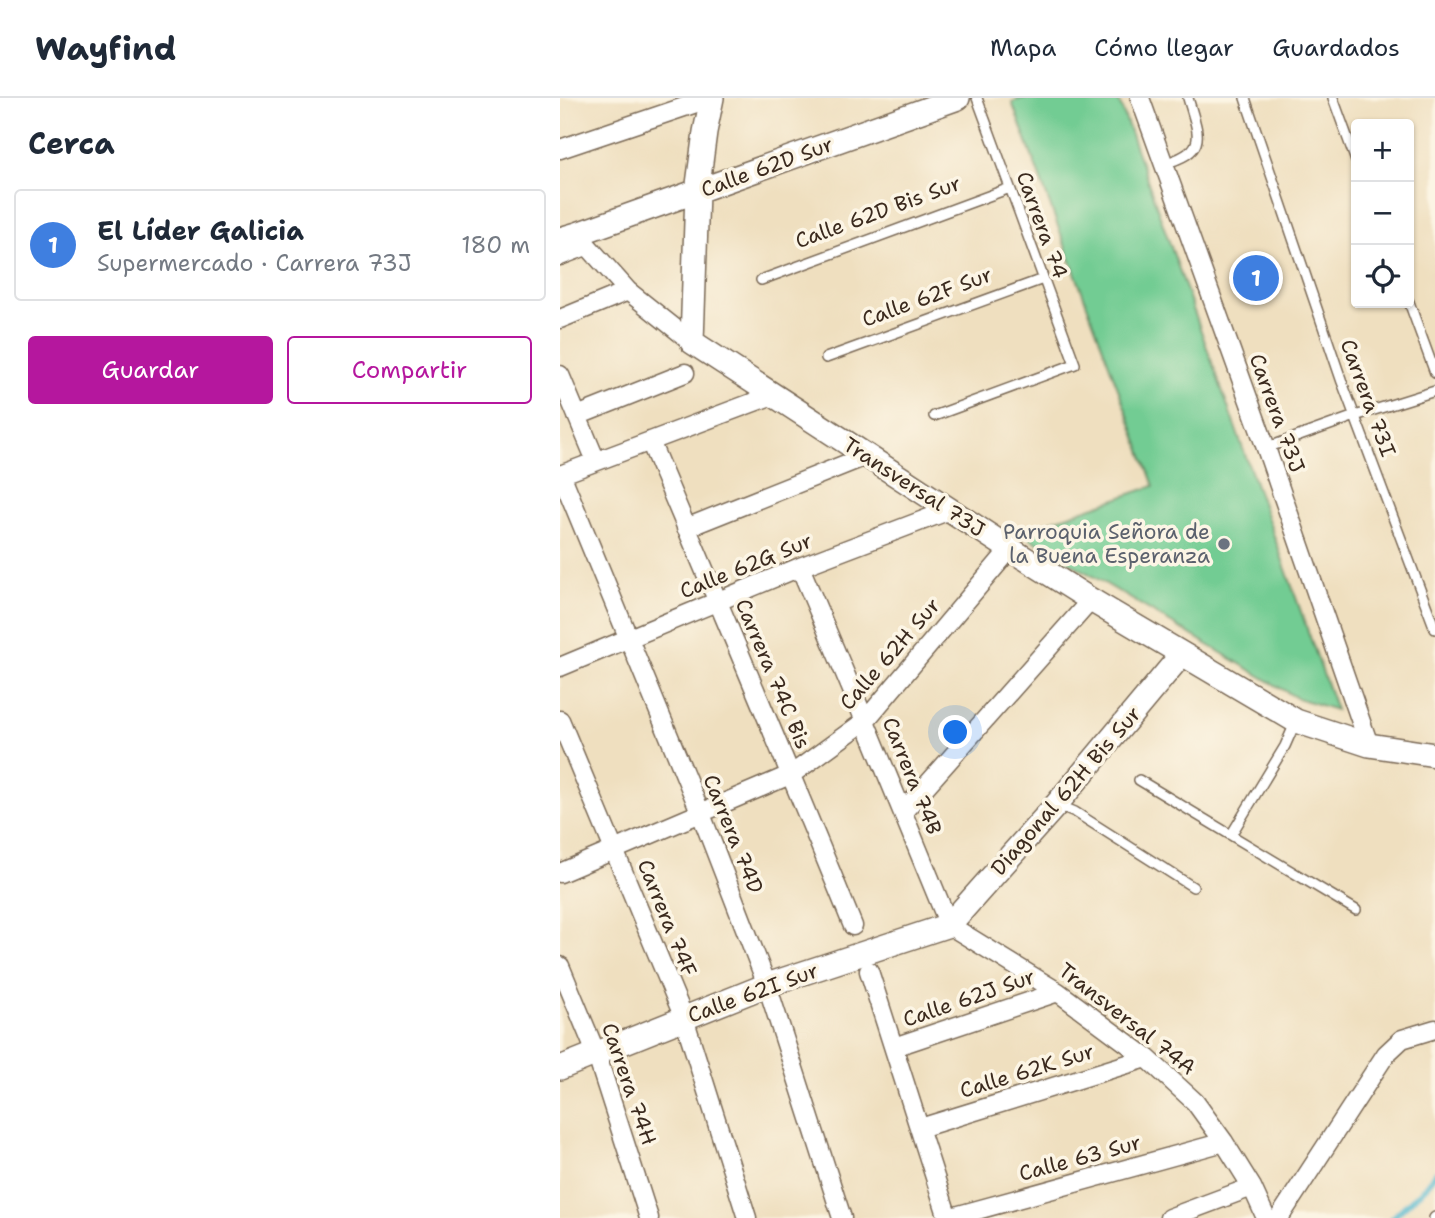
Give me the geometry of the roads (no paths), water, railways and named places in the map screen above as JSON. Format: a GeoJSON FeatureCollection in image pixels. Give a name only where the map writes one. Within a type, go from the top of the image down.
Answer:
{"type":"FeatureCollection","features":[{"type":"Feature","properties":{"kind":"street"},"geometry":{"type":"LineString","coordinates":[[560,149],[711,98],[697,192],[692,342]]}},
{"type":"Feature","properties":{"kind":"street","name":"Calle 62D Sur"},"geometry":{"type":"LineString","coordinates":[[560,256],[574,240],[697,192],[958,98]]}},
{"type":"Feature","properties":{"kind":"street","name":"Carrera 73J"},"geometry":{"type":"LineString","coordinates":[[1139,98],[1266,448],[1369,745]]}},
{"type":"Feature","properties":{"kind":"street","name":"Transversal 73J"},"geometry":{"type":"LineString","coordinates":[[574,240],[628,291],[692,342],[1091,600],[1296,720],[1369,745],[1435,755]]}},
{"type":"Feature","properties":{"kind":"street"},"geometry":{"type":"LineString","coordinates":[[560,319],[628,291]]}},
{"type":"Feature","properties":{"kind":"street"},"geometry":{"type":"LineString","coordinates":[[577,416],[685,373]]}},
{"type":"Feature","properties":{"kind":"street"},"geometry":{"type":"LineString","coordinates":[[560,375],[596,461]]}},
{"type":"Feature","properties":{"kind":"street"},"geometry":{"type":"LineString","coordinates":[[560,475],[773,394]]}},
{"type":"Feature","properties":{"kind":"street","name":"Carrera 74C Bis"},"geometry":{"type":"LineString","coordinates":[[650,441],[792,774],[853,926]]}},
{"type":"Feature","properties":{"kind":"street"},"geometry":{"type":"LineString","coordinates":[[686,528],[866,456]]}},
{"type":"Feature","properties":{"kind":"street","name":"Carrera 74D"},"geometry":{"type":"LineString","coordinates":[[560,475],[701,814],[767,985],[842,1218]]}},
{"type":"Feature","properties":{"kind":"street","name":"Calle 62G Sur"},"geometry":{"type":"LineString","coordinates":[[560,667],[800,567],[950,510]]}},
{"type":"Feature","properties":{"kind":"street","name":"Calle 62H Sur"},"geometry":{"type":"LineString","coordinates":[[560,873],[792,774],[865,721],[1010,549]]}},
{"type":"Feature","properties":{"kind":"street","name":"Carrera 74B"},"geometry":{"type":"LineString","coordinates":[[800,567],[948,925]]}},
{"type":"Feature","properties":{"kind":"street"},"geometry":{"type":"LineString","coordinates":[[903,812],[1091,600]]}},
{"type":"Feature","properties":{"kind":"street","name":"Diagonal 62H Bis Sur"},"geometry":{"type":"LineString","coordinates":[[948,925],[1056,805],[1182,654]]}},
{"type":"Feature","properties":{"kind":"street","name":"Carrera 74F"},"geometry":{"type":"LineString","coordinates":[[560,720],[684,1018],[747,1218]]}},
{"type":"Feature","properties":{"kind":"street","name":"Calle 62I Sur"},"geometry":{"type":"LineString","coordinates":[[560,1068],[767,985],[948,925]]}},
{"type":"Feature","properties":{"kind":"street","name":"Transversal 74A"},"geometry":{"type":"LineString","coordinates":[[948,925],[1058,992],[1147,1058],[1195,1102],[1252,1187],[1266,1218]]}},
{"type":"Feature","properties":{"kind":"street","name":"Carrera 74H"},"geometry":{"type":"LineString","coordinates":[[560,966],[596,1053],[649,1218]]}},
{"type":"Feature","properties":{"kind":"street"},"geometry":{"type":"LineString","coordinates":[[869,971],[948,1218]]}},
{"type":"Feature","properties":{"kind":"street","name":"Calle 62J Sur"},"geometry":{"type":"LineString","coordinates":[[894,1047],[1058,992]]}},
{"type":"Feature","properties":{"kind":"street"},"geometry":{"type":"LineString","coordinates":[[1279,1218],[1386,1054],[1402,1039],[1435,1029]]}},
{"type":"Feature","properties":{"kind":"street","name":"Calle 62K Sur"},"geometry":{"type":"LineString","coordinates":[[920,1128],[1147,1058]]}},
{"type":"Feature","properties":{"kind":"street","name":"Calle 63 Sur"},"geometry":{"type":"LineString","coordinates":[[948,1218],[1224,1142]]}},
{"type":"Feature","properties":{"kind":"street"},"geometry":{"type":"LineString","coordinates":[[1170,1218],[1252,1187]]}},
{"type":"Feature","properties":{"kind":"lane","name":"Carrera 74"},"geometry":{"type":"LineString","coordinates":[[934,416],[1075,363],[977,98]]}},
{"type":"Feature","properties":{"kind":"lane"},"geometry":{"type":"LineString","coordinates":[[1163,164],[1181,159],[1196,146],[1199,136],[1188,98]]}},
{"type":"Feature","properties":{"kind":"lane","name":"Carrera 73I"},"geometry":{"type":"LineString","coordinates":[[1245,98],[1342,382],[1435,629]]}},
{"type":"Feature","properties":{"kind":"lane"},"geometry":{"type":"LineString","coordinates":[[1333,98],[1351,147]]}},
{"type":"Feature","properties":{"kind":"lane","name":"Calle 62D Bis Sur"},"geometry":{"type":"LineString","coordinates":[[761,280],[1010,188]]}},
{"type":"Feature","properties":{"kind":"lane","name":"Calle 62F Sur"},"geometry":{"type":"LineString","coordinates":[[825,358],[1043,279]]}},
{"type":"Feature","properties":{"kind":"lane"},"geometry":{"type":"LineString","coordinates":[[1411,308],[1435,373]]}},
{"type":"Feature","properties":{"kind":"lane"},"geometry":{"type":"LineString","coordinates":[[1266,448],[1435,391]]}},
{"type":"Feature","properties":{"kind":"lane"},"geometry":{"type":"LineString","coordinates":[[1231,835],[1285,746],[1296,720]]}},
{"type":"Feature","properties":{"kind":"lane"},"geometry":{"type":"LineString","coordinates":[[1139,780],[1356,911]]}},
{"type":"Feature","properties":{"kind":"lane"},"geometry":{"type":"LineString","coordinates":[[1056,805],[1075,812],[1193,887]]}},
{"type":"Feature","properties":{"kind":"waterway"},"geometry":{"type":"LineString","coordinates":[[1392,1218],[1426,1187],[1435,1173]]}},
{"type":"Feature","properties":{"kind":"place","name":"El Líder Galicia"},"geometry":{"type":"Point","coordinates":[1256,278]}},
{"type":"Feature","properties":{"kind":"place","name":"Parroquia Señora de la Buena Esperanza"},"geometry":{"type":"Point","coordinates":[1224,544]}}]}
